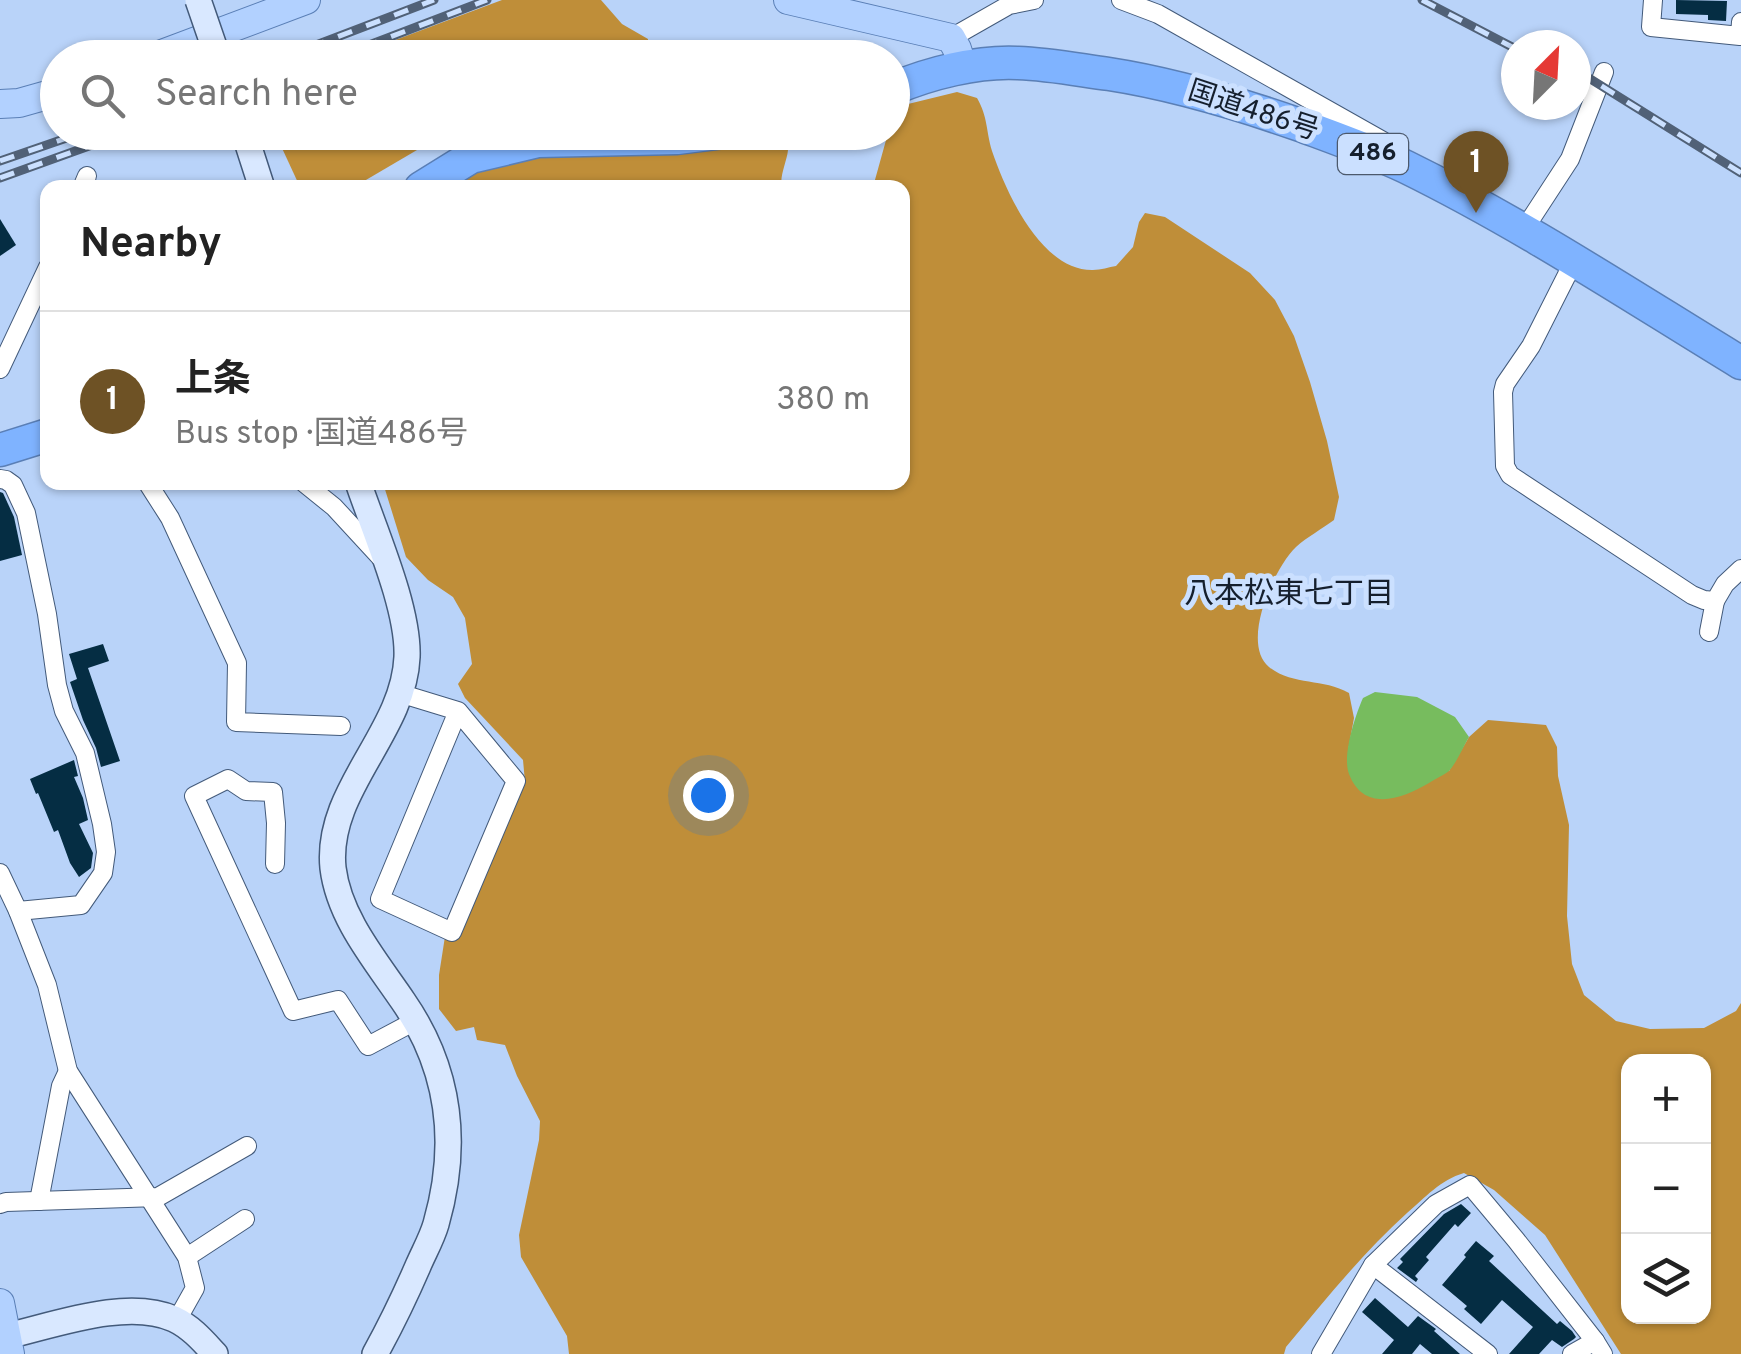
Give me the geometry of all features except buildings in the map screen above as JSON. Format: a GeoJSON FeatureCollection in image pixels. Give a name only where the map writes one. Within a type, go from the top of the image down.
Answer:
{"type":"FeatureCollection","features":[{"type":"Feature","properties":{"kind":"highway","name":"国道486号"},"geometry":{"type":"LineString","coordinates":[[910,81],[957,53],[1148,80],[1236,103],[1402,165],[1524,231],[1741,362]]}},
{"type":"Feature","properties":{"kind":"highway"},"geometry":{"type":"LineString","coordinates":[[434,180],[470,157],[500,150]]}},
{"type":"Feature","properties":{"kind":"highway"},"geometry":{"type":"LineString","coordinates":[[0,450],[40,438]]}},
{"type":"Feature","properties":{"kind":"main road"},"geometry":{"type":"LineString","coordinates":[[200,40],[306,0]]}},
{"type":"Feature","properties":{"kind":"main road"},"geometry":{"type":"LineString","coordinates":[[788,0],[957,53]]}},
{"type":"Feature","properties":{"kind":"main road"},"geometry":{"type":"LineString","coordinates":[[0,104],[40,97]]}},
{"type":"Feature","properties":{"kind":"main road"},"geometry":{"type":"LineString","coordinates":[[0,1302],[8,1345]]}},
{"type":"Feature","properties":{"kind":"street"},"geometry":{"type":"LineString","coordinates":[[198,0],[212,40]]}},
{"type":"Feature","properties":{"kind":"street"},"geometry":{"type":"LineString","coordinates":[[957,53],[1009,5],[1034,0]]}},
{"type":"Feature","properties":{"kind":"street"},"geometry":{"type":"LineString","coordinates":[[1121,0],[1158,14],[1383,141],[1402,165]]}},
{"type":"Feature","properties":{"kind":"street"},"geometry":{"type":"LineString","coordinates":[[1654,0],[1651,27],[1740,36],[1741,22]]}},
{"type":"Feature","properties":{"kind":"street"},"geometry":{"type":"LineString","coordinates":[[1524,231],[1570,159],[1604,72]]}},
{"type":"Feature","properties":{"kind":"street"},"geometry":{"type":"LineString","coordinates":[[250,150],[260,180]]}},
{"type":"Feature","properties":{"kind":"street"},"geometry":{"type":"LineString","coordinates":[[1574,261],[1531,346],[1502,392],[1505,466],[1510,475],[1692,595],[1715,601]]}},
{"type":"Feature","properties":{"kind":"street"},"geometry":{"type":"LineString","coordinates":[[0,370],[40,284]]}},
{"type":"Feature","properties":{"kind":"street"},"geometry":{"type":"LineString","coordinates":[[0,479],[13,485],[26,513],[64,711],[84,753],[106,852],[103,872],[81,905],[18,911]]}},
{"type":"Feature","properties":{"kind":"street"},"geometry":{"type":"LineString","coordinates":[[152,490],[170,518],[236,662],[236,722],[341,726]]}},
{"type":"Feature","properties":{"kind":"street"},"geometry":{"type":"LineString","coordinates":[[313,490],[385,562]]}},
{"type":"Feature","properties":{"kind":"street"},"geometry":{"type":"LineString","coordinates":[[361,490],[402,618],[407,657],[399,694],[386,725],[344,806],[334,836],[333,868],[348,916],[417,1020],[437,1064],[447,1101],[446,1181],[436,1227],[375,1354]]}},
{"type":"Feature","properties":{"kind":"street"},"geometry":{"type":"LineString","coordinates":[[1709,632],[1715,601],[1741,569]]}},
{"type":"Feature","properties":{"kind":"street"},"geometry":{"type":"LineString","coordinates":[[399,694],[458,712],[516,781],[452,932],[380,899],[458,712]]}},
{"type":"Feature","properties":{"kind":"street"},"geometry":{"type":"LineString","coordinates":[[274,864],[274,792],[246,791],[228,779],[194,796],[293,1011],[338,1000],[368,1046],[417,1020]]}},
{"type":"Feature","properties":{"kind":"street"},"geometry":{"type":"LineString","coordinates":[[0,872],[46,985],[68,1072],[187,1257],[195,1288],[177,1320]]}},
{"type":"Feature","properties":{"kind":"street"},"geometry":{"type":"LineString","coordinates":[[38,1201],[61,1086],[68,1072]]}},
{"type":"Feature","properties":{"kind":"street"},"geometry":{"type":"LineString","coordinates":[[0,1204],[158,1197],[246,1146]]}},
{"type":"Feature","properties":{"kind":"street"},"geometry":{"type":"LineString","coordinates":[[1321,1354],[1373,1265],[1436,1204],[1470,1185],[1599,1347],[1572,1354]]}},
{"type":"Feature","properties":{"kind":"street"},"geometry":{"type":"LineString","coordinates":[[187,1257],[244,1219]]}},
{"type":"Feature","properties":{"kind":"street"},"geometry":{"type":"LineString","coordinates":[[1373,1265],[1488,1354]]}},
{"type":"Feature","properties":{"kind":"street"},"geometry":{"type":"LineString","coordinates":[[8,1345],[119,1312],[156,1312],[177,1320],[215,1354]]}},
{"type":"Feature","properties":{"kind":"shaded area"},"geometry":{"type":"Polygon","coordinates":[[[502,0],[601,0],[622,24],[648,39],[648,40],[395,40],[502,0]]]}},
{"type":"Feature","properties":{"kind":"shaded area"},"geometry":{"type":"Polygon","coordinates":[[[957,92],[977,98],[992,151],[1016,207],[1057,258],[1074,267],[1093,270],[1116,266],[1133,247],[1145,213],[1165,217],[1250,273],[1275,300],[1294,336],[1310,382],[1339,497],[1334,520],[1296,547],[1278,571],[1259,624],[1261,656],[1278,673],[1349,693],[1354,718],[1348,751],[1449,771],[1469,737],[1488,720],[1546,725],[1557,747],[1558,776],[1569,825],[1567,916],[1572,964],[1584,995],[1616,1021],[1650,1029],[1704,1028],[1736,1011],[1741,1003],[1741,1354],[1621,1354],[1545,1235],[1494,1190],[1464,1173],[1434,1190],[1390,1229],[1330,1295],[1284,1354],[569,1354],[567,1336],[521,1257],[519,1235],[540,1121],[505,1045],[477,1040],[474,1027],[456,1031],[439,1009],[439,975],[446,930],[505,808],[525,782],[523,760],[465,698],[458,684],[472,664],[465,618],[453,597],[428,580],[406,557],[385,490],[910,490],[910,180],[875,180],[883,150],[910,150],[910,104],[957,92]]]}},
{"type":"Feature","properties":{"kind":"shaded area"},"geometry":{"type":"Polygon","coordinates":[[[283,150],[417,150],[366,180],[297,180],[283,150]]]}},
{"type":"Feature","properties":{"kind":"shaded area"},"geometry":{"type":"Polygon","coordinates":[[[594,150],[788,150],[782,180],[451,180],[495,159],[594,150]]]}},
{"type":"Feature","properties":{"kind":"shaded area"},"geometry":{"type":"Polygon","coordinates":[[[1375,692],[1417,697],[1455,717],[1469,737],[1449,771],[1418,789],[1385,799],[1364,794],[1356,786],[1347,766],[1350,736],[1363,698],[1375,692]]]}},
{"type":"Feature","properties":{"kind":"railway"},"geometry":{"type":"LineString","coordinates":[[329,40],[434,0]]}},
{"type":"Feature","properties":{"kind":"railway"},"geometry":{"type":"LineString","coordinates":[[382,40],[487,0]]}},
{"type":"Feature","properties":{"kind":"railway"},"geometry":{"type":"LineString","coordinates":[[1422,0],[1501,41]]}},
{"type":"Feature","properties":{"kind":"railway"},"geometry":{"type":"LineString","coordinates":[[1591,79],[1741,173]]}},
{"type":"Feature","properties":{"kind":"railway"},"geometry":{"type":"LineString","coordinates":[[0,161],[40,147]]}},
{"type":"Feature","properties":{"kind":"railway"},"geometry":{"type":"LineString","coordinates":[[0,178],[78,150]]}},
{"type":"Feature","properties":{"kind":"place","name":"上条"},"geometry":{"type":"Point","coordinates":[1476,213]}},
{"type":"Feature","properties":{"kind":"district","name":"八本松東七丁目"},"geometry":{"type":"Point","coordinates":[1289,595]}}]}
